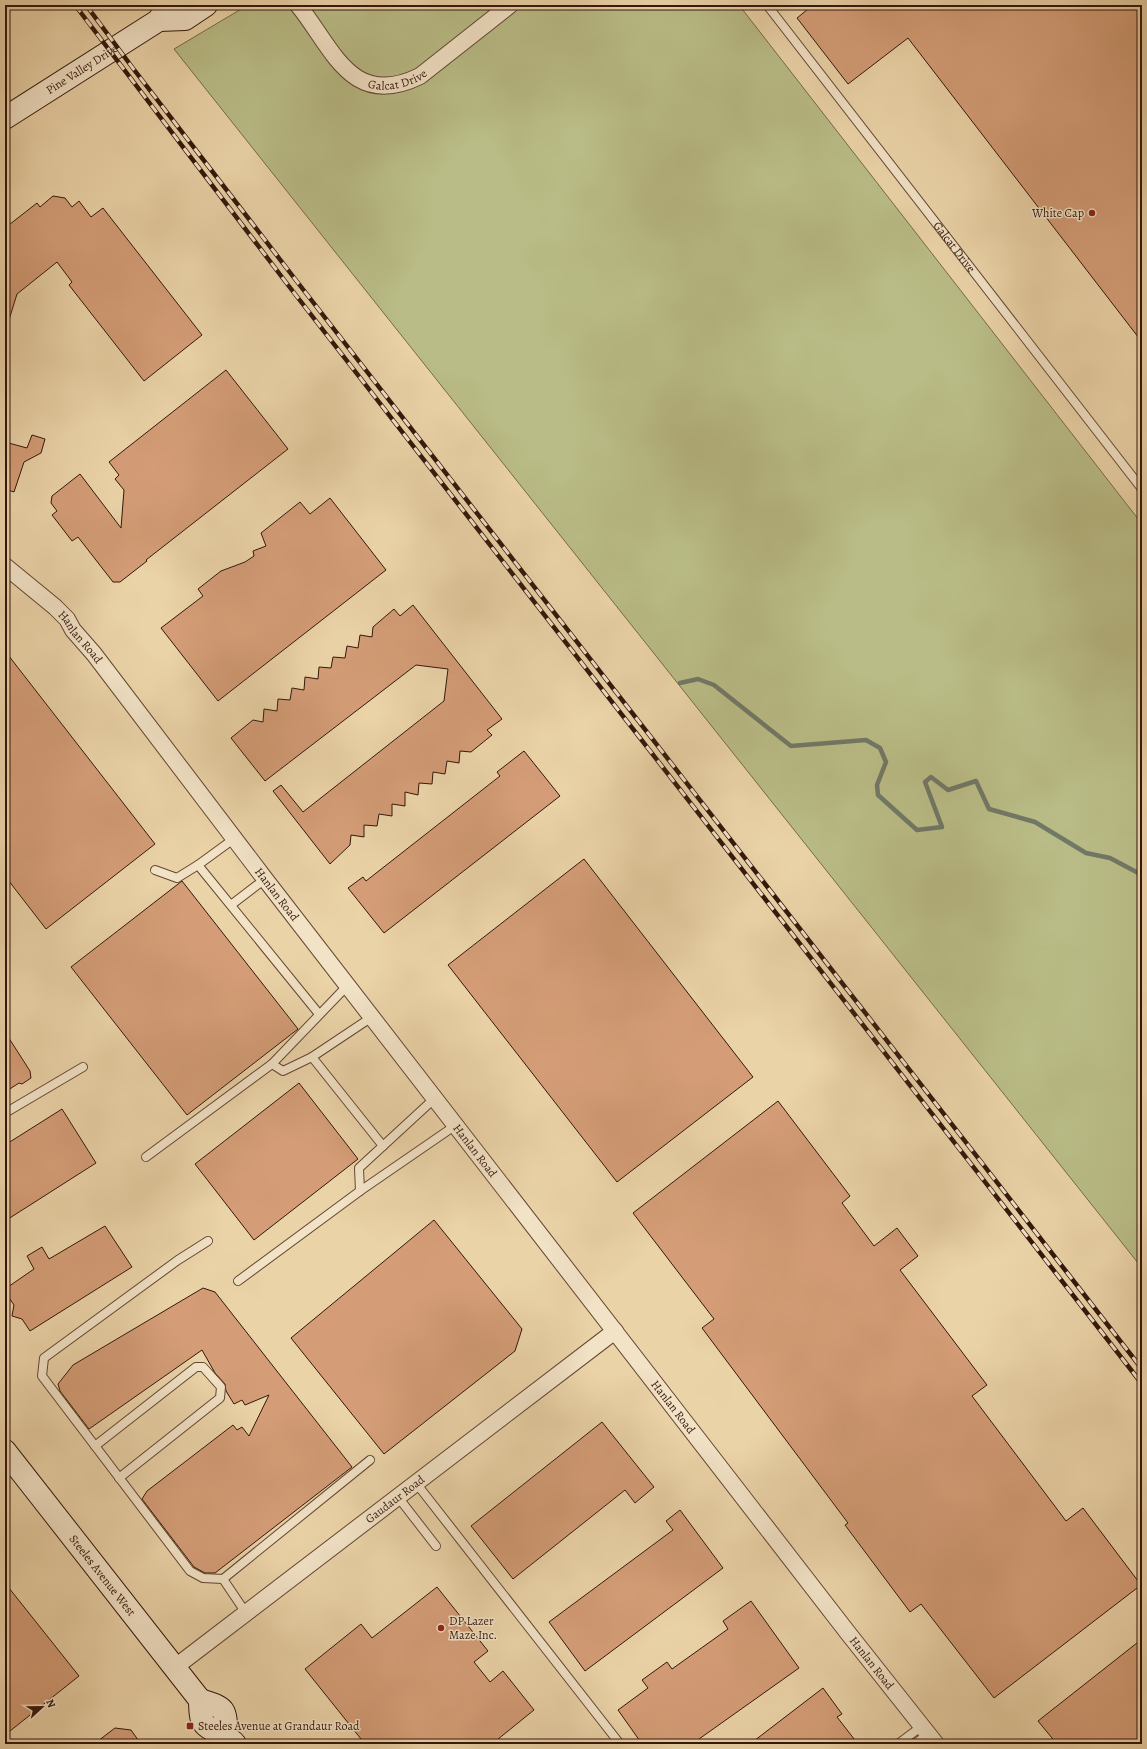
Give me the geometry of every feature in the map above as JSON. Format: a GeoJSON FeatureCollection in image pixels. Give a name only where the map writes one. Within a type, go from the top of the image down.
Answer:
{"type":"FeatureCollection","features":[{"type":"Feature","properties":{"kind":"main road","name":"Pine Valley Drive"},"geometry":{"type":"LineString","coordinates":[[5,118],[163,12],[185,19],[206,5]]}},
{"type":"Feature","properties":{"kind":"main road","name":"Steeles Avenue West"},"geometry":{"type":"LineString","coordinates":[[5,1451],[200,1700],[220,1706],[226,1715],[231,1740]]}},
{"type":"Feature","properties":{"kind":"street","name":"Galcat Drive"},"geometry":{"type":"LineString","coordinates":[[298,5],[341,66],[356,78],[371,84],[386,85],[409,81],[420,76],[510,5]]}},
{"type":"Feature","properties":{"kind":"street","name":"Hanlan Road"},"geometry":{"type":"LineString","coordinates":[[5,566],[45,597],[67,619],[73,630],[94,654],[265,879],[929,1735]]}},
{"type":"Feature","properties":{"kind":"street","name":"Gaudaur Road"},"geometry":{"type":"LineString","coordinates":[[174,1668],[615,1330]]}},
{"type":"Feature","properties":{"kind":"lane","name":"Galcat Drive"},"geometry":{"type":"LineString","coordinates":[[767,5],[1142,489]]}},
{"type":"Feature","properties":{"kind":"lane"},"geometry":{"type":"LineString","coordinates":[[155,870],[177,878],[198,865],[235,838]]}},
{"type":"Feature","properties":{"kind":"lane"},"geometry":{"type":"LineString","coordinates":[[198,865],[319,1014]]}},
{"type":"Feature","properties":{"kind":"lane"},"geometry":{"type":"LineString","coordinates":[[231,905],[265,879]]}},
{"type":"Feature","properties":{"kind":"lane"},"geometry":{"type":"LineString","coordinates":[[146,1157],[272,1064],[348,985]]}},
{"type":"Feature","properties":{"kind":"lane"},"geometry":{"type":"LineString","coordinates":[[272,1064],[283,1071],[312,1057],[372,1017]]}},
{"type":"Feature","properties":{"kind":"lane"},"geometry":{"type":"LineString","coordinates":[[312,1057],[383,1146]]}},
{"type":"Feature","properties":{"kind":"lane"},"geometry":{"type":"LineString","coordinates":[[5,1113],[83,1066]]}},
{"type":"Feature","properties":{"kind":"lane"},"geometry":{"type":"LineString","coordinates":[[360,1191],[359,1168],[435,1098]]}},
{"type":"Feature","properties":{"kind":"lane"},"geometry":{"type":"LineString","coordinates":[[238,1281],[360,1191],[456,1125]]}},
{"type":"Feature","properties":{"kind":"lane"},"geometry":{"type":"LineString","coordinates":[[208,1241],[166,1269],[44,1358],[42,1376],[190,1570],[204,1578],[223,1579],[370,1460]]}},
{"type":"Feature","properties":{"kind":"lane"},"geometry":{"type":"LineString","coordinates":[[95,1446],[196,1366],[203,1366],[221,1387],[220,1398],[119,1478]]}},
{"type":"Feature","properties":{"kind":"lane"},"geometry":{"type":"LineString","coordinates":[[416,1483],[620,1744]]}},
{"type":"Feature","properties":{"kind":"lane"},"geometry":{"type":"LineString","coordinates":[[398,1497],[436,1546]]}},
{"type":"Feature","properties":{"kind":"lane"},"geometry":{"type":"LineString","coordinates":[[223,1579],[246,1613]]}},
{"type":"Feature","properties":{"kind":"lane"},"geometry":{"type":"LineString","coordinates":[[898,1744],[929,1735]]}},
{"type":"Feature","properties":{"kind":"lane"},"geometry":{"type":"LineString","coordinates":[[915,1744],[929,1735]]}},
{"type":"Feature","properties":{"kind":"green space"},"geometry":{"type":"Polygon","coordinates":[[[248,5],[739,5],[1142,524],[1142,1268],[174,49],[248,5]]]}},
{"type":"Feature","properties":{"kind":"building","name":"White Cap"},"geometry":{"type":"Polygon","coordinates":[[[813,5],[1142,5],[1142,342],[908,38],[848,84],[797,18],[813,5]]]}},
{"type":"Feature","properties":{"kind":"building"},"geometry":{"type":"Polygon","coordinates":[[[53,196],[65,198],[72,207],[79,201],[91,217],[103,208],[202,335],[144,381],[69,285],[72,282],[57,262],[17,294],[8,323],[5,322],[5,228],[37,203],[40,207],[53,196]]]}},
{"type":"Feature","properties":{"kind":"building"},"geometry":{"type":"Polygon","coordinates":[[[226,370],[288,449],[120,582],[113,582],[78,537],[72,541],[52,515],[57,511],[51,503],[52,496],[80,474],[121,528],[124,490],[115,479],[119,475],[109,462],[226,370]]]}},
{"type":"Feature","properties":{"kind":"building"},"geometry":{"type":"Polygon","coordinates":[[[32,435],[45,439],[41,453],[24,462],[14,492],[5,489],[5,442],[27,448],[32,435]]]}},
{"type":"Feature","properties":{"kind":"building"},"geometry":{"type":"Polygon","coordinates":[[[330,498],[386,570],[218,701],[161,628],[203,596],[198,589],[221,571],[245,562],[254,556],[253,551],[266,546],[261,533],[300,502],[310,514],[330,498]]]}},
{"type":"Feature","properties":{"kind":"building"},"geometry":{"type":"Polygon","coordinates":[[[413,605],[502,719],[487,730],[492,735],[471,752],[460,751],[459,763],[447,761],[445,774],[433,772],[432,784],[419,783],[418,795],[405,792],[405,806],[392,804],[392,816],[379,814],[377,826],[364,825],[364,837],[351,835],[350,845],[330,864],[273,791],[281,785],[303,812],[444,701],[448,669],[416,665],[265,781],[231,738],[253,720],[263,722],[264,709],[277,711],[278,699],[290,700],[292,688],[304,690],[305,677],[318,679],[319,667],[331,668],[333,657],[345,658],[347,646],[358,648],[360,635],[372,637],[373,627],[394,609],[400,616],[413,605]]]}},
{"type":"Feature","properties":{"kind":"building"},"geometry":{"type":"Polygon","coordinates":[[[5,651],[155,844],[46,929],[5,876],[5,651]]]}},
{"type":"Feature","properties":{"kind":"building"},"geometry":{"type":"Polygon","coordinates":[[[524,751],[560,796],[384,933],[348,888],[363,877],[366,881],[500,776],[497,772],[524,751]]]}},
{"type":"Feature","properties":{"kind":"building"},"geometry":{"type":"Polygon","coordinates":[[[584,859],[753,1077],[617,1182],[448,965],[584,859]]]}},
{"type":"Feature","properties":{"kind":"building"},"geometry":{"type":"Polygon","coordinates":[[[182,881],[298,1029],[187,1115],[71,967],[182,881]]]}},
{"type":"Feature","properties":{"kind":"building"},"geometry":{"type":"Polygon","coordinates":[[[5,1032],[30,1071],[31,1078],[22,1084],[19,1083],[5,1092],[5,1032]]]}},
{"type":"Feature","properties":{"kind":"building"},"geometry":{"type":"Polygon","coordinates":[[[299,1083],[358,1159],[254,1240],[195,1164],[299,1083]]]}},
{"type":"Feature","properties":{"kind":"building"},"geometry":{"type":"Polygon","coordinates":[[[778,1101],[850,1196],[842,1203],[874,1246],[897,1228],[918,1256],[900,1270],[987,1385],[972,1396],[1066,1521],[1083,1508],[1141,1585],[994,1698],[921,1604],[910,1612],[845,1525],[848,1523],[702,1328],[714,1319],[633,1213],[778,1101]]]}},
{"type":"Feature","properties":{"kind":"building"},"geometry":{"type":"Polygon","coordinates":[[[62,1109],[96,1163],[5,1221],[5,1145],[62,1109]]]}},
{"type":"Feature","properties":{"kind":"building"},"geometry":{"type":"Polygon","coordinates":[[[434,1220],[522,1329],[515,1351],[384,1454],[291,1338],[434,1220]]]}},
{"type":"Feature","properties":{"kind":"building"},"geometry":{"type":"Polygon","coordinates":[[[105,1226],[132,1267],[30,1331],[22,1319],[12,1316],[14,1305],[5,1292],[5,1289],[34,1269],[27,1256],[42,1247],[49,1259],[105,1226]]]}},
{"type":"Feature","properties":{"kind":"building"},"geometry":{"type":"Polygon","coordinates":[[[203,1288],[215,1292],[352,1467],[215,1573],[205,1573],[194,1567],[142,1499],[147,1491],[233,1425],[237,1430],[242,1427],[249,1436],[269,1395],[245,1405],[242,1400],[234,1404],[226,1391],[225,1384],[215,1373],[202,1350],[89,1429],[60,1391],[58,1384],[73,1365],[203,1288]]]}},
{"type":"Feature","properties":{"kind":"building"},"geometry":{"type":"Polygon","coordinates":[[[602,1422],[654,1487],[635,1503],[625,1490],[513,1579],[471,1526],[602,1422]]]}},
{"type":"Feature","properties":{"kind":"building"},"geometry":{"type":"Polygon","coordinates":[[[680,1510],[723,1568],[585,1671],[549,1622],[673,1530],[666,1521],[680,1510]]]}},
{"type":"Feature","properties":{"kind":"building"},"geometry":{"type":"Polygon","coordinates":[[[5,1583],[79,1676],[5,1735],[5,1583]]]}},
{"type":"Feature","properties":{"kind":"building"},"geometry":{"type":"Polygon","coordinates":[[[437,1587],[488,1651],[474,1662],[490,1682],[503,1671],[534,1710],[492,1744],[365,1744],[305,1669],[361,1624],[372,1638],[437,1587]]]}},
{"type":"Feature","properties":{"kind":"building"},"geometry":{"type":"Polygon","coordinates":[[[751,1601],[799,1668],[692,1744],[642,1744],[618,1710],[648,1688],[642,1680],[667,1662],[672,1669],[728,1629],[723,1621],[751,1601]]]}},
{"type":"Feature","properties":{"kind":"building"},"geometry":{"type":"Polygon","coordinates":[[[1142,1639],[1142,1744],[1057,1744],[1038,1721],[1142,1639]]]}},
{"type":"Feature","properties":{"kind":"building"},"geometry":{"type":"Polygon","coordinates":[[[823,1688],[842,1714],[837,1717],[858,1744],[750,1744],[823,1688]]]}},
{"type":"Feature","properties":{"kind":"building"},"geometry":{"type":"Polygon","coordinates":[[[115,1728],[131,1730],[141,1744],[94,1744],[115,1728]]]}},
{"type":"Feature","properties":{"kind":"waterway"},"geometry":{"type":"LineString","coordinates":[[680,683],[698,679],[714,685],[791,746],[866,740],[880,748],[886,762],[877,785],[878,795],[917,830],[942,827],[925,782],[931,777],[948,790],[976,781],[989,809],[1035,822],[1086,853],[1110,858],[1142,875]]}},
{"type":"Feature","properties":{"kind":"railway"},"geometry":{"type":"LineString","coordinates":[[75,5],[288,285],[1142,1384]]}},
{"type":"Feature","properties":{"kind":"railway"},"geometry":{"type":"LineString","coordinates":[[86,5],[295,279],[1142,1369]]}},
{"type":"Feature","properties":{"kind":"place","name":"White Cap"},"geometry":{"type":"Point","coordinates":[1092,213]}},
{"type":"Feature","properties":{"kind":"place","name":"DP Lazer Maze Inc."},"geometry":{"type":"Point","coordinates":[441,1628]}},
{"type":"Feature","properties":{"kind":"place","name":"Steeles Avenue at Grandaur Road"},"geometry":{"type":"Point","coordinates":[190,1726]}}]}
